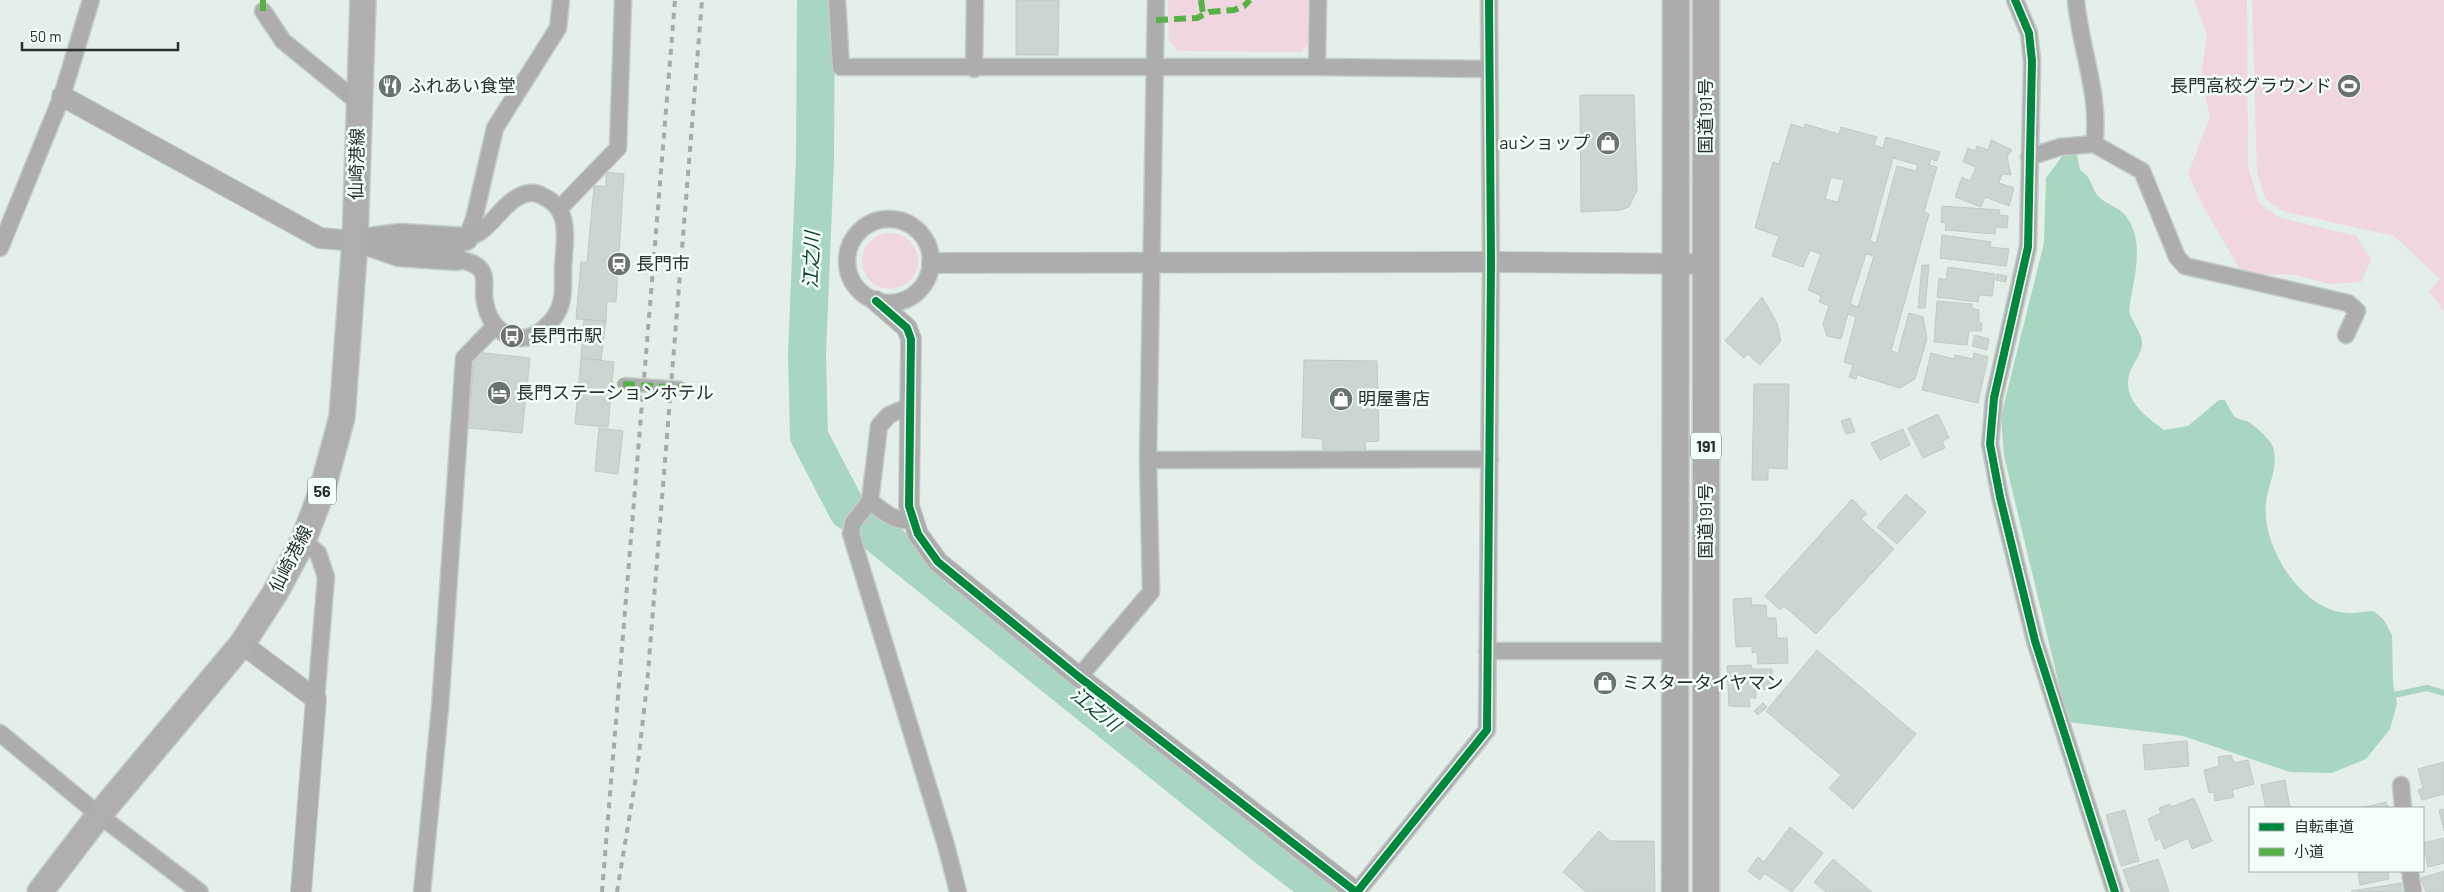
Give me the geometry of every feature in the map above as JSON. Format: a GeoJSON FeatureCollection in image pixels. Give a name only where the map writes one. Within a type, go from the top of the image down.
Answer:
{"type":"FeatureCollection","features":[{"type":"Feature","properties":{"kind":"highway","name":"国道191号"},"geometry":{"type":"LineString","coordinates":[[1676,0],[1676,892]]}},
{"type":"Feature","properties":{"kind":"highway","name":"国道191号"},"geometry":{"type":"LineString","coordinates":[[1706,0],[1706,892]]}},
{"type":"Feature","properties":{"kind":"main road","name":"仙崎港線"},"geometry":{"type":"LineString","coordinates":[[40,892],[99,815],[242,644],[275,593],[303,541],[322,491],[342,417],[355,241],[363,0]]}},
{"type":"Feature","properties":{"kind":"main road"},"geometry":{"type":"LineString","coordinates":[[355,241],[400,235],[461,249]]}},
{"type":"Feature","properties":{"kind":"street"},"geometry":{"type":"LineString","coordinates":[[0,248],[62,96],[91,0]]}},
{"type":"Feature","properties":{"kind":"street"},"geometry":{"type":"LineString","coordinates":[[461,249],[474,219],[495,128],[558,28],[562,0]]}},
{"type":"Feature","properties":{"kind":"street"},"geometry":{"type":"LineString","coordinates":[[559,209],[618,148],[624,0]]}},
{"type":"Feature","properties":{"kind":"street"},"geometry":{"type":"LineString","coordinates":[[836,0],[841,68],[974,69],[1317,66],[1489,69]]}},
{"type":"Feature","properties":{"kind":"street"},"geometry":{"type":"LineString","coordinates":[[974,69],[975,0]]}},
{"type":"Feature","properties":{"kind":"street"},"geometry":{"type":"LineString","coordinates":[[1079,677],[1150,592],[1148,460],[1156,0]]}},
{"type":"Feature","properties":{"kind":"street"},"geometry":{"type":"LineString","coordinates":[[1317,66],[1318,0]]}},
{"type":"Feature","properties":{"kind":"street"},"geometry":{"type":"LineString","coordinates":[[876,301],[893,303],[915,294],[927,280],[932,263],[931,251],[926,239],[919,230],[908,223],[885,218],[862,228],[849,248],[848,271],[860,292],[876,301],[907,328],[911,339],[910,506],[912,520],[926,548],[938,562],[1079,677],[1356,892],[1487,730],[1491,262],[1489,0]]}},
{"type":"Feature","properties":{"kind":"street"},"geometry":{"type":"LineString","coordinates":[[2015,0],[2029,33],[2032,61],[2028,247],[1994,398],[1990,444],[2000,497],[2035,641],[2115,892]]}},
{"type":"Feature","properties":{"kind":"street"},"geometry":{"type":"LineString","coordinates":[[2076,0],[2082,43],[2093,93],[2096,130],[2094,144]]}},
{"type":"Feature","properties":{"kind":"street"},"geometry":{"type":"LineString","coordinates":[[263,11],[283,41],[359,103]]}},
{"type":"Feature","properties":{"kind":"street"},"geometry":{"type":"LineString","coordinates":[[62,96],[320,238],[355,241]]}},
{"type":"Feature","properties":{"kind":"street"},"geometry":{"type":"LineString","coordinates":[[2029,157],[2060,147],[2094,144],[2142,171],[2176,257],[2185,266],[2348,303],[2357,311],[2346,336]]}},
{"type":"Feature","properties":{"kind":"street"},"geometry":{"type":"LineString","coordinates":[[531,192],[540,194],[553,202],[559,209],[566,224],[561,303],[554,317],[540,330],[521,338],[500,331],[494,326],[486,309],[484,279],[481,270],[471,262],[461,249],[520,196],[531,192]]}},
{"type":"Feature","properties":{"kind":"street"},"geometry":{"type":"LineString","coordinates":[[932,263],[1491,262],[1707,264]]}},
{"type":"Feature","properties":{"kind":"street"},"geometry":{"type":"LineString","coordinates":[[422,892],[440,708],[464,358],[494,326]]}},
{"type":"Feature","properties":{"kind":"street"},"geometry":{"type":"LineString","coordinates":[[623,384],[682,388]]}},
{"type":"Feature","properties":{"kind":"street"},"geometry":{"type":"LineString","coordinates":[[910,406],[889,415],[879,426],[870,501],[853,523],[851,534],[946,845],[958,892]]}},
{"type":"Feature","properties":{"kind":"street"},"geometry":{"type":"LineString","coordinates":[[1148,460],[1490,459]]}},
{"type":"Feature","properties":{"kind":"street"},"geometry":{"type":"LineString","coordinates":[[870,501],[892,518],[903,521],[912,520]]}},
{"type":"Feature","properties":{"kind":"street"},"geometry":{"type":"LineString","coordinates":[[301,892],[326,577],[318,553],[303,541]]}},
{"type":"Feature","properties":{"kind":"street"},"geometry":{"type":"LineString","coordinates":[[242,644],[316,699]]}},
{"type":"Feature","properties":{"kind":"street"},"geometry":{"type":"LineString","coordinates":[[1487,651],[1675,651]]}},
{"type":"Feature","properties":{"kind":"street"},"geometry":{"type":"LineString","coordinates":[[0,733],[99,815],[200,892]]}},
{"type":"Feature","properties":{"kind":"street"},"geometry":{"type":"LineString","coordinates":[[2400,785],[2403,807]]}},
{"type":"Feature","properties":{"kind":"street"},"geometry":{"type":"LineString","coordinates":[[2410,872],[2413,892]]}},
{"type":"Feature","properties":{"kind":"shaded area"},"geometry":{"type":"Polygon","coordinates":[[[1168,0],[1308,0],[1308,43],[1302,52],[1178,51],[1169,40],[1168,0]]]}},
{"type":"Feature","properties":{"kind":"shaded area"},"geometry":{"type":"Polygon","coordinates":[[[2194,0],[2247,0],[2248,166],[2259,203],[2281,218],[2356,236],[2371,259],[2361,282],[2329,284],[2296,275],[2253,274],[2239,268],[2203,206],[2188,174],[2210,117],[2201,77],[2207,35],[2194,0]]]}},
{"type":"Feature","properties":{"kind":"shaded area","name":"長門高校グラウンド"},"geometry":{"type":"Polygon","coordinates":[[[2252,0],[2444,0],[2444,312],[2429,291],[2440,279],[2394,236],[2282,211],[2266,200],[2257,173],[2252,0]]]}},
{"type":"Feature","properties":{"kind":"shaded area"},"geometry":{"type":"Polygon","coordinates":[[[2063,155],[2077,155],[2080,170],[2087,176],[2096,193],[2124,214],[2131,224],[2135,235],[2137,260],[2129,310],[2141,337],[2142,346],[2129,375],[2129,393],[2133,400],[2143,413],[2164,430],[2188,426],[2219,400],[2225,400],[2235,417],[2249,422],[2259,430],[2273,447],[2275,454],[2274,468],[2266,503],[2266,520],[2277,556],[2287,573],[2314,601],[2330,609],[2347,613],[2374,611],[2384,620],[2392,635],[2393,683],[2397,704],[2390,729],[2366,759],[2332,773],[2290,772],[2183,736],[2068,722],[2004,456],[2001,416],[2044,243],[2046,178],[2063,155]]]}},
{"type":"Feature","properties":{"kind":"shaded area"},"geometry":{"type":"Polygon","coordinates":[[[884,233],[896,233],[906,237],[914,245],[918,261],[914,277],[906,285],[896,289],[884,289],[874,285],[866,277],[862,267],[862,255],[866,245],[874,237],[884,233]]]}},
{"type":"Feature","properties":{"kind":"building"},"geometry":{"type":"Polygon","coordinates":[[[1016,0],[1059,0],[1058,55],[1016,55],[1016,0]]]}},
{"type":"Feature","properties":{"kind":"building","name":"auショップ"},"geometry":{"type":"Polygon","coordinates":[[[1580,95],[1634,95],[1637,190],[1629,207],[1620,210],[1581,212],[1580,95]]]}},
{"type":"Feature","properties":{"kind":"building"},"geometry":{"type":"Polygon","coordinates":[[[1791,124],[1804,128],[1805,124],[1839,134],[1841,127],[1877,137],[1874,145],[1883,148],[1886,137],[1940,152],[1937,161],[1931,159],[1929,165],[1937,167],[1924,212],[1929,214],[1891,351],[1898,353],[1909,313],[1923,317],[1927,339],[1915,379],[1900,388],[1857,375],[1856,379],[1849,377],[1853,365],[1844,362],[1856,317],[1848,314],[1841,339],[1827,336],[1823,324],[1829,306],[1819,302],[1821,296],[1808,290],[1821,254],[1810,250],[1803,267],[1772,256],[1779,236],[1755,228],[1773,162],[1779,164],[1791,124]],[[1893,158],[1870,241],[1876,243],[1897,166],[1916,171],[1918,165],[1893,158]],[[1831,177],[1825,199],[1838,202],[1844,180],[1831,177]],[[1866,254],[1850,304],[1858,307],[1874,256],[1866,254]]]}},
{"type":"Feature","properties":{"kind":"building"},"geometry":{"type":"Polygon","coordinates":[[[1991,140],[2012,150],[2007,157],[2011,175],[2002,174],[1999,183],[2014,188],[2009,206],[1985,197],[1981,207],[1955,197],[1962,177],[1970,181],[1976,167],[1963,162],[1968,148],[1975,151],[1977,146],[1988,150],[1991,140]]]}},
{"type":"Feature","properties":{"kind":"building"},"geometry":{"type":"Polygon","coordinates":[[[606,172],[624,174],[616,302],[607,301],[606,321],[576,319],[581,262],[587,262],[594,186],[606,186],[606,172]]]}},
{"type":"Feature","properties":{"kind":"building"},"geometry":{"type":"Polygon","coordinates":[[[1942,206],[2000,210],[1999,215],[2008,216],[2007,228],[1996,227],[1995,234],[1945,230],[1946,223],[1941,222],[1942,206]]]}},
{"type":"Feature","properties":{"kind":"building"},"geometry":{"type":"Polygon","coordinates":[[[1942,235],[1991,242],[1990,247],[2009,249],[2006,266],[1940,258],[1942,235]]]}},
{"type":"Feature","properties":{"kind":"building"},"geometry":{"type":"Polygon","coordinates":[[[1922,265],[1929,265],[1925,308],[1918,308],[1922,265]]]}},
{"type":"Feature","properties":{"kind":"building"},"geometry":{"type":"Polygon","coordinates":[[[1948,267],[1995,274],[1992,296],[1979,295],[1978,302],[1937,297],[1939,278],[1946,280],[1948,267]]]}},
{"type":"Feature","properties":{"kind":"building"},"geometry":{"type":"Polygon","coordinates":[[[1997,274],[2007,276],[2006,282],[1996,280],[1997,274]]]}},
{"type":"Feature","properties":{"kind":"building"},"geometry":{"type":"Polygon","coordinates":[[[1762,297],[1777,323],[1781,341],[1760,365],[1748,354],[1744,358],[1725,341],[1762,297]]]}},
{"type":"Feature","properties":{"kind":"building"},"geometry":{"type":"Polygon","coordinates":[[[1937,301],[1972,304],[1972,308],[1979,310],[1979,323],[1982,323],[1981,331],[1969,331],[1967,345],[1934,342],[1937,301]]]}},
{"type":"Feature","properties":{"kind":"building"},"geometry":{"type":"Polygon","coordinates":[[[584,320],[606,321],[601,360],[581,358],[584,320]]]}},
{"type":"Feature","properties":{"kind":"building"},"geometry":{"type":"Polygon","coordinates":[[[1975,335],[1989,339],[1987,350],[1972,346],[1975,335]]]}},
{"type":"Feature","properties":{"kind":"building","name":"長門ステーションホテル"},"geometry":{"type":"Polygon","coordinates":[[[475,352],[530,358],[522,433],[468,428],[475,352]]]}},
{"type":"Feature","properties":{"kind":"building"},"geometry":{"type":"Polygon","coordinates":[[[1931,353],[1954,359],[1955,355],[1973,359],[1974,353],[1988,357],[1978,403],[1922,390],[1931,353]]]}},
{"type":"Feature","properties":{"kind":"building"},"geometry":{"type":"Polygon","coordinates":[[[581,358],[614,362],[608,427],[575,424],[581,358]]]}},
{"type":"Feature","properties":{"kind":"building","name":"明屋書店"},"geometry":{"type":"Polygon","coordinates":[[[1304,360],[1377,361],[1379,441],[1365,442],[1366,452],[1323,450],[1322,439],[1302,437],[1304,360]]]}},
{"type":"Feature","properties":{"kind":"building"},"geometry":{"type":"Polygon","coordinates":[[[1754,384],[1789,384],[1787,469],[1768,468],[1768,480],[1752,480],[1754,384]]]}},
{"type":"Feature","properties":{"kind":"building"},"geometry":{"type":"Polygon","coordinates":[[[1938,414],[1949,438],[1942,441],[1945,448],[1923,458],[1908,428],[1938,414]]]}},
{"type":"Feature","properties":{"kind":"building"},"geometry":{"type":"Polygon","coordinates":[[[1850,418],[1855,432],[1846,434],[1841,421],[1850,418]]]}},
{"type":"Feature","properties":{"kind":"building"},"geometry":{"type":"Polygon","coordinates":[[[599,428],[623,431],[618,474],[595,471],[599,428]]]}},
{"type":"Feature","properties":{"kind":"building"},"geometry":{"type":"Polygon","coordinates":[[[1903,429],[1910,445],[1880,460],[1871,443],[1903,429]]]}},
{"type":"Feature","properties":{"kind":"building"},"geometry":{"type":"Polygon","coordinates":[[[1906,494],[1926,512],[1897,544],[1877,527],[1906,494]]]}},
{"type":"Feature","properties":{"kind":"building"},"geometry":{"type":"Polygon","coordinates":[[[1852,499],[1867,514],[1861,519],[1894,549],[1816,634],[1784,606],[1780,610],[1765,596],[1852,499]]]}},
{"type":"Feature","properties":{"kind":"building"},"geometry":{"type":"Polygon","coordinates":[[[1752,598],[1751,605],[1766,605],[1767,618],[1776,618],[1777,638],[1787,638],[1788,663],[1758,664],[1757,652],[1752,653],[1752,646],[1736,647],[1733,599],[1752,598]]]}},
{"type":"Feature","properties":{"kind":"building"},"geometry":{"type":"Polygon","coordinates":[[[1817,650],[1916,734],[1853,809],[1829,788],[1841,775],[1766,711],[1817,650]]]}},
{"type":"Feature","properties":{"kind":"building"},"geometry":{"type":"Polygon","coordinates":[[[1751,665],[1752,669],[1772,669],[1773,689],[1756,690],[1756,698],[1749,698],[1750,707],[1729,706],[1727,666],[1751,665]]]}},
{"type":"Feature","properties":{"kind":"building"},"geometry":{"type":"Polygon","coordinates":[[[1763,703],[1767,707],[1758,715],[1754,711],[1763,703]]]}},
{"type":"Feature","properties":{"kind":"building"},"geometry":{"type":"Polygon","coordinates":[[[2187,741],[2189,766],[2145,770],[2143,745],[2187,741]]]}},
{"type":"Feature","properties":{"kind":"building"},"geometry":{"type":"Polygon","coordinates":[[[2231,755],[2234,763],[2248,760],[2254,784],[2232,790],[2234,797],[2215,801],[2214,792],[2209,793],[2204,770],[2219,766],[2218,757],[2231,755]]]}},
{"type":"Feature","properties":{"kind":"building"},"geometry":{"type":"Polygon","coordinates":[[[2444,762],[2444,794],[2422,800],[2418,790],[2423,788],[2418,769],[2444,762]]]}},
{"type":"Feature","properties":{"kind":"building"},"geometry":{"type":"Polygon","coordinates":[[[2285,780],[2290,807],[2266,807],[2261,785],[2285,780]]]}},
{"type":"Feature","properties":{"kind":"building"},"geometry":{"type":"Polygon","coordinates":[[[2194,798],[2212,841],[2192,849],[2188,838],[2164,849],[2160,838],[2156,841],[2148,819],[2161,813],[2159,808],[2170,804],[2171,807],[2194,798]]]}},
{"type":"Feature","properties":{"kind":"building"},"geometry":{"type":"Polygon","coordinates":[[[2386,802],[2388,807],[2365,807],[2386,802]]]}},
{"type":"Feature","properties":{"kind":"building"},"geometry":{"type":"Polygon","coordinates":[[[2444,809],[2444,831],[2439,810],[2444,809]]]}},
{"type":"Feature","properties":{"kind":"building"},"geometry":{"type":"Polygon","coordinates":[[[2125,810],[2139,861],[2121,866],[2106,815],[2125,810]]]}},
{"type":"Feature","properties":{"kind":"building"},"geometry":{"type":"Polygon","coordinates":[[[1790,827],[1823,853],[1792,892],[1764,873],[1760,880],[1748,871],[1758,857],[1764,862],[1790,827]]]}},
{"type":"Feature","properties":{"kind":"building"},"geometry":{"type":"Polygon","coordinates":[[[1599,831],[1610,841],[1654,841],[1655,892],[1586,892],[1563,872],[1599,831]]]}},
{"type":"Feature","properties":{"kind":"building"},"geometry":{"type":"Polygon","coordinates":[[[2444,838],[2444,863],[2428,867],[2424,843],[2444,838]]]}},
{"type":"Feature","properties":{"kind":"building"},"geometry":{"type":"Polygon","coordinates":[[[1833,859],[1872,892],[1826,892],[1814,882],[1833,859]]]}},
{"type":"Feature","properties":{"kind":"building"},"geometry":{"type":"Polygon","coordinates":[[[2158,859],[2169,892],[2131,892],[2123,870],[2158,859]]]}},
{"type":"Feature","properties":{"kind":"building"},"geometry":{"type":"Polygon","coordinates":[[[2444,871],[2444,892],[2426,892],[2421,878],[2444,871]]]}},
{"type":"Feature","properties":{"kind":"building"},"geometry":{"type":"Polygon","coordinates":[[[2388,872],[2389,879],[2360,885],[2358,873],[2388,872]]]}},
{"type":"Feature","properties":{"kind":"building"},"geometry":{"type":"Polygon","coordinates":[[[2401,883],[2402,892],[2351,891],[2401,883]]]}},
{"type":"Feature","properties":{"kind":"waterway","name":"江之川"},"geometry":{"type":"LineString","coordinates":[[816,0],[815,159],[807,354],[809,436],[848,511]]}},
{"type":"Feature","properties":{"kind":"waterway","name":"江之川"},"geometry":{"type":"LineString","coordinates":[[867,526],[1265,846],[1325,892]]}},
{"type":"Feature","properties":{"kind":"waterway"},"geometry":{"type":"LineString","coordinates":[[2389,696],[2427,688],[2444,693]]}},
{"type":"Feature","properties":{"kind":"railway"},"geometry":{"type":"LineString","coordinates":[[602,892],[675,0]]}},
{"type":"Feature","properties":{"kind":"railway"},"geometry":{"type":"LineString","coordinates":[[617,892],[637,771],[647,685],[702,0]]}},
{"type":"Feature","properties":{"kind":"marked path"},"geometry":{"type":"LineString","coordinates":[[263,0],[263,11]]}},
{"type":"Feature","properties":{"kind":"marked path"},"geometry":{"type":"LineString","coordinates":[[1201,0],[1203,14]]}},
{"type":"Feature","properties":{"kind":"marked path"},"geometry":{"type":"LineString","coordinates":[[1156,20],[1197,18],[1209,12],[1234,10],[1244,6],[1250,0]]}},
{"type":"Feature","properties":{"kind":"marked path"},"geometry":{"type":"LineString","coordinates":[[623,384],[682,388]]}},
{"type":"Feature","properties":{"kind":"cycle path"},"geometry":{"type":"LineString","coordinates":[[1357,892],[1487,730],[1491,262],[1489,0]]}},
{"type":"Feature","properties":{"kind":"cycle path"},"geometry":{"type":"LineString","coordinates":[[2015,0],[2029,33],[2032,61],[2028,247],[1994,398],[1990,444],[2000,497],[2035,641],[2115,892]]}},
{"type":"Feature","properties":{"kind":"cycle path"},"geometry":{"type":"LineString","coordinates":[[876,301],[907,328],[911,339],[909,506],[918,534],[938,562],[1079,677],[1356,892]]}},
{"type":"Feature","properties":{"kind":"place","name":"ふれあい食堂"},"geometry":{"type":"Point","coordinates":[390,86]}},
{"type":"Feature","properties":{"kind":"place","name":"長門高校グラウンド"},"geometry":{"type":"Point","coordinates":[2349,86]}},
{"type":"Feature","properties":{"kind":"place","name":"auショップ"},"geometry":{"type":"Point","coordinates":[1608,143]}},
{"type":"Feature","properties":{"kind":"place","name":"長門市"},"geometry":{"type":"Point","coordinates":[619,264]}},
{"type":"Feature","properties":{"kind":"place","name":"長門市駅"},"geometry":{"type":"Point","coordinates":[512,336]}},
{"type":"Feature","properties":{"kind":"place","name":"長門ステーションホテル"},"geometry":{"type":"Point","coordinates":[499,393]}},
{"type":"Feature","properties":{"kind":"place","name":"明屋書店"},"geometry":{"type":"Point","coordinates":[1341,399]}},
{"type":"Feature","properties":{"kind":"place","name":"ミスタータイヤマン"},"geometry":{"type":"Point","coordinates":[1605,683]}}]}
